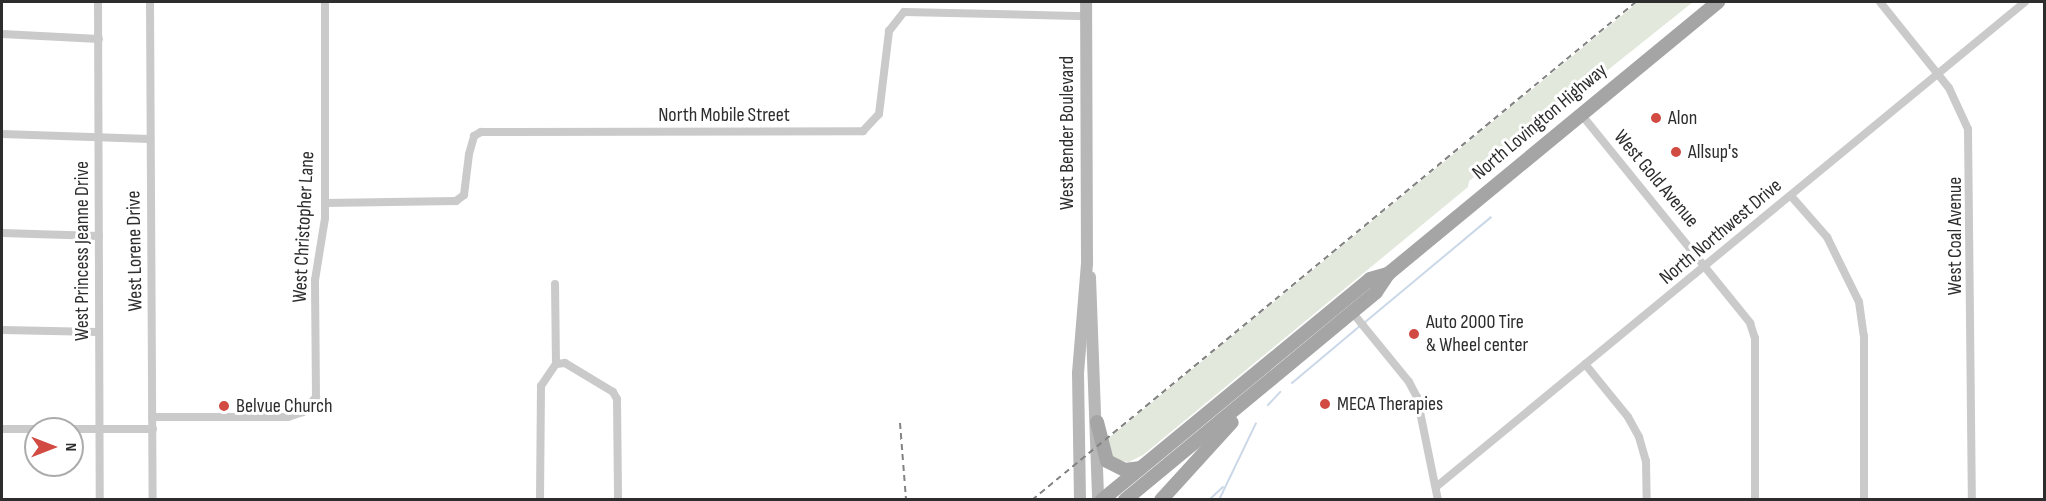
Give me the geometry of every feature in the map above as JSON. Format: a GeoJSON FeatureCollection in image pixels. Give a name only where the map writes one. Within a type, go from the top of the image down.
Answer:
{"type":"FeatureCollection","features":[{"type":"Feature","properties":{"kind":"main road","name":"West Bender Boulevard"},"geometry":{"type":"LineString","coordinates":[[1080,500],[1078,373],[1087,264],[1086,2]]}},
{"type":"Feature","properties":{"kind":"main road","name":"North Lovington Highway"},"geometry":{"type":"LineString","coordinates":[[1125,500],[1377,292],[1388,274],[1718,2]]}},
{"type":"Feature","properties":{"kind":"main road","name":"West Bender Boulevard"},"geometry":{"type":"LineString","coordinates":[[1087,264],[1092,286],[1100,500]]}},
{"type":"Feature","properties":{"kind":"main road","name":"North Lovington Highway"},"geometry":{"type":"LineString","coordinates":[[1100,500],[1370,279],[1388,274]]}},
{"type":"Feature","properties":{"kind":"main road"},"geometry":{"type":"LineString","coordinates":[[1161,500],[1242,412],[1251,396]]}},
{"type":"Feature","properties":{"kind":"main road"},"geometry":{"type":"LineString","coordinates":[[1097,422],[1107,461],[1125,470],[1140,468]]}},
{"type":"Feature","properties":{"kind":"street","name":"West Princess Jeanne Drive"},"geometry":{"type":"LineString","coordinates":[[99,2],[99,500]]}},
{"type":"Feature","properties":{"kind":"street","name":"West Lorene Drive"},"geometry":{"type":"LineString","coordinates":[[150,2],[153,500]]}},
{"type":"Feature","properties":{"kind":"street","name":"West Christopher Lane"},"geometry":{"type":"LineString","coordinates":[[152,417],[288,417],[303,412],[316,397],[318,383],[315,280],[325,203],[325,2]]}},
{"type":"Feature","properties":{"kind":"street","name":"West Coal Avenue"},"geometry":{"type":"LineString","coordinates":[[1880,2],[1938,74],[1961,107],[1971,150],[1972,500]]}},
{"type":"Feature","properties":{"kind":"street","name":"North Northwest Drive"},"geometry":{"type":"LineString","coordinates":[[1436,487],[2025,2]]}},
{"type":"Feature","properties":{"kind":"street","name":"North Mobile Street"},"geometry":{"type":"LineString","coordinates":[[325,203],[456,201],[464,195],[469,154],[474,136],[481,132],[863,131],[879,114],[889,31],[904,12],[1086,16]]}},
{"type":"Feature","properties":{"kind":"street"},"geometry":{"type":"LineString","coordinates":[[2,34],[99,39]]}},
{"type":"Feature","properties":{"kind":"street","name":"West Gold Avenue"},"geometry":{"type":"LineString","coordinates":[[1581,114],[1743,311],[1755,338],[1755,500]]}},
{"type":"Feature","properties":{"kind":"street"},"geometry":{"type":"LineString","coordinates":[[2,134],[150,139]]}},
{"type":"Feature","properties":{"kind":"street"},"geometry":{"type":"LineString","coordinates":[[1791,196],[1827,237],[1859,302],[1864,336],[1864,500]]}},
{"type":"Feature","properties":{"kind":"street"},"geometry":{"type":"LineString","coordinates":[[2,233],[99,236]]}},
{"type":"Feature","properties":{"kind":"street"},"geometry":{"type":"LineString","coordinates":[[540,500],[541,386],[556,364],[555,284]]}},
{"type":"Feature","properties":{"kind":"street"},"geometry":{"type":"LineString","coordinates":[[1352,312],[1409,382],[1417,397],[1438,500]]}},
{"type":"Feature","properties":{"kind":"street"},"geometry":{"type":"LineString","coordinates":[[2,330],[99,332]]}},
{"type":"Feature","properties":{"kind":"street"},"geometry":{"type":"LineString","coordinates":[[556,364],[565,363],[613,392],[617,399],[618,500]]}},
{"type":"Feature","properties":{"kind":"street"},"geometry":{"type":"LineString","coordinates":[[1585,364],[1628,417],[1639,437],[1646,460],[1647,500]]}},
{"type":"Feature","properties":{"kind":"street"},"geometry":{"type":"LineString","coordinates":[[2,429],[24,429]]}},
{"type":"Feature","properties":{"kind":"street"},"geometry":{"type":"LineString","coordinates":[[84,429],[153,429]]}},
{"type":"Feature","properties":{"kind":"shaded area"},"geometry":{"type":"Polygon","coordinates":[[[1638,2],[1693,2],[1469,181],[1468,187],[1143,455],[1129,462],[1112,460],[1105,441],[1638,2]]]}},
{"type":"Feature","properties":{"kind":"waterway"},"geometry":{"type":"LineString","coordinates":[[1364,323],[1491,217]]}},
{"type":"Feature","properties":{"kind":"waterway"},"geometry":{"type":"LineString","coordinates":[[1292,383],[1360,326]]}},
{"type":"Feature","properties":{"kind":"waterway"},"geometry":{"type":"LineString","coordinates":[[1268,405],[1280,392]]}},
{"type":"Feature","properties":{"kind":"waterway"},"geometry":{"type":"LineString","coordinates":[[1219,500],[1256,423]]}},
{"type":"Feature","properties":{"kind":"waterway"},"geometry":{"type":"LineString","coordinates":[[1209,500],[1223,487]]}},
{"type":"Feature","properties":{"kind":"railway"},"geometry":{"type":"LineString","coordinates":[[1032,500],[1636,2]]}},
{"type":"Feature","properties":{"kind":"railway"},"geometry":{"type":"LineString","coordinates":[[900,423],[906,500]]}},
{"type":"Feature","properties":{"kind":"place","name":"Alon"},"geometry":{"type":"Point","coordinates":[1656,118]}},
{"type":"Feature","properties":{"kind":"place","name":"Allsup's"},"geometry":{"type":"Point","coordinates":[1676,152]}},
{"type":"Feature","properties":{"kind":"place","name":"Auto 2000 Tire & Wheel center"},"geometry":{"type":"Point","coordinates":[1414,334]}},
{"type":"Feature","properties":{"kind":"place","name":"MECA Therapies"},"geometry":{"type":"Point","coordinates":[1325,404]}},
{"type":"Feature","properties":{"kind":"place","name":"Belvue Church"},"geometry":{"type":"Point","coordinates":[224,406]}}]}
